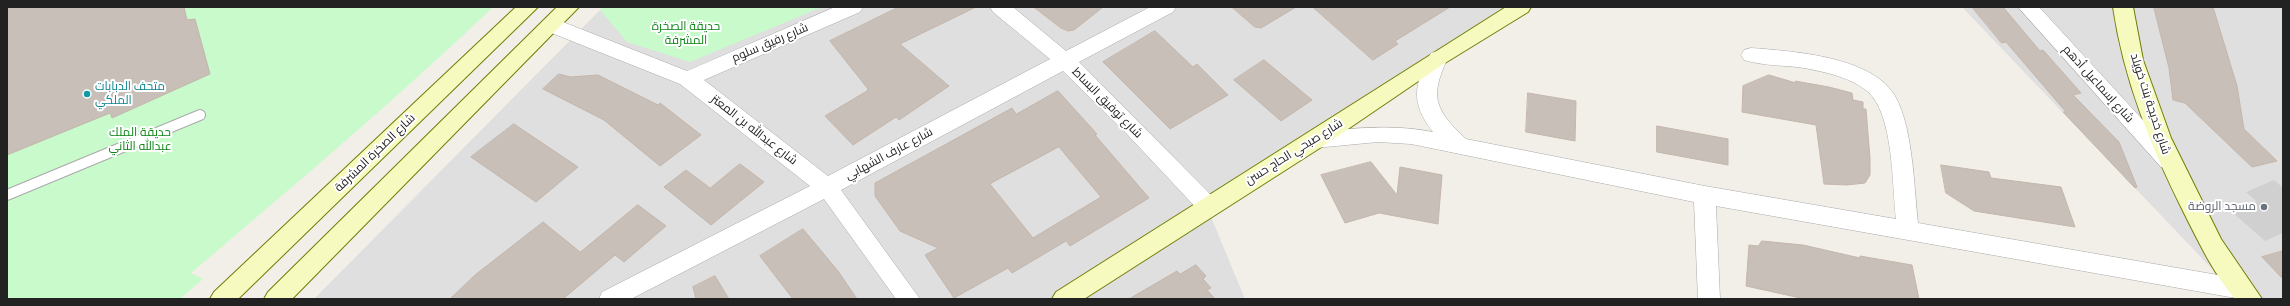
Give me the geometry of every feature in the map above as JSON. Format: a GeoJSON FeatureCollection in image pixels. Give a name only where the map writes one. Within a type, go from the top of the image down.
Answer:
{"type":"FeatureCollection","features":[{"type":"Feature","properties":{"kind":"street","name":"شارع الصخرة المشرفة"},"geometry":{"type":"LineString","coordinates":[[222,299],[528,7]]}},
{"type":"Feature","properties":{"kind":"street"},"geometry":{"type":"LineString","coordinates":[[276,299],[569,7]]}},
{"type":"Feature","properties":{"kind":"street","name":"شارع رفيق سلوم"},"geometry":{"type":"LineString","coordinates":[[687,79],[853,7]]}},
{"type":"Feature","properties":{"kind":"street","name":"شارع توفيق البساط"},"geometry":{"type":"LineString","coordinates":[[1000,7],[1065,60],[1100,93],[1208,206]]}},
{"type":"Feature","properties":{"kind":"street","name":"شارع عارف الشهابي"},"geometry":{"type":"LineString","coordinates":[[610,299],[827,187],[1166,7]]}},
{"type":"Feature","properties":{"kind":"street","name":"شارع صبحي الحاج حسن"},"geometry":{"type":"LineString","coordinates":[[1063,298],[1315,140],[1438,58],[1521,7]]}},
{"type":"Feature","properties":{"kind":"street","name":"شارع إسماعيل أدهم"},"geometry":{"type":"LineString","coordinates":[[2028,7],[2168,161]]}},
{"type":"Feature","properties":{"kind":"street","name":"شارع خديجة بنت خويلد"},"geometry":{"type":"LineString","coordinates":[[2123,7],[2137,73],[2168,161],[2209,239],[2245,294]]}},
{"type":"Feature","properties":{"kind":"street","name":"شارع عبدالله بن المعتز"},"geometry":{"type":"LineString","coordinates":[[551,25],[687,79],[702,88],[827,187],[909,299]]}},
{"type":"Feature","properties":{"kind":"street"},"geometry":{"type":"LineString","coordinates":[[1750,55],[1783,57],[1847,72],[1870,83],[1884,95],[1894,118],[1908,230]]}},
{"type":"Feature","properties":{"kind":"street"},"geometry":{"type":"LineString","coordinates":[[1438,58],[1427,82],[1425,91],[1427,108],[1437,124],[1461,146]]}},
{"type":"Feature","properties":{"kind":"street"},"geometry":{"type":"LineString","coordinates":[[1315,140],[1359,134],[1394,134],[1705,195],[1908,230],[2245,294]]}},
{"type":"Feature","properties":{"kind":"street"},"geometry":{"type":"LineString","coordinates":[[1705,195],[1709,299]]}},
{"type":"Feature","properties":{"kind":"lane"},"geometry":{"type":"LineString","coordinates":[[7,195],[200,115]]}},
{"type":"Feature","properties":{"kind":"shaded area"},"geometry":{"type":"Polygon","coordinates":[[[603,7],[1529,7],[1206,205],[1245,299],[314,299],[603,7]]]}},
{"type":"Feature","properties":{"kind":"shaded area"},"geometry":{"type":"Polygon","coordinates":[[[1962,7],[2283,7],[2283,299],[2241,299],[1962,7]]]}},
{"type":"Feature","properties":{"kind":"shaded area","name":"مسجد الروضة"},"geometry":{"type":"Polygon","coordinates":[[[2274,180],[2283,188],[2283,233],[2265,241],[2232,212],[2257,202],[2246,192],[2274,180]]]}},
{"type":"Feature","properties":{"kind":"green space","name":"حديقة الملك عبدالله الثاني"},"geometry":{"type":"Polygon","coordinates":[[[7,7],[493,7],[382,109],[191,273],[203,279],[180,299],[7,299],[7,7]]]}},
{"type":"Feature","properties":{"kind":"green space","name":"حديقة الصخرة المشرفة"},"geometry":{"type":"Polygon","coordinates":[[[603,7],[822,7],[690,62],[627,42],[600,10],[603,7]]]}},
{"type":"Feature","properties":{"kind":"building","name":"متحف الدبابات الملكي"},"geometry":{"type":"Polygon","coordinates":[[[7,7],[184,7],[187,20],[195,19],[210,74],[112,118],[110,113],[7,155],[7,7]]]}},
{"type":"Feature","properties":{"kind":"building"},"geometry":{"type":"Polygon","coordinates":[[[899,7],[976,7],[900,44],[949,86],[899,120],[896,117],[853,145],[825,116],[868,89],[830,41],[899,7]]]}},
{"type":"Feature","properties":{"kind":"building"},"geometry":{"type":"Polygon","coordinates":[[[1034,7],[1103,7],[1074,30],[1068,31],[1061,28],[1034,7]]]}},
{"type":"Feature","properties":{"kind":"building"},"geometry":{"type":"Polygon","coordinates":[[[1232,7],[1296,7],[1261,28],[1255,27],[1232,7]]]}},
{"type":"Feature","properties":{"kind":"building"},"geometry":{"type":"Polygon","coordinates":[[[1313,7],[1450,7],[1395,41],[1398,44],[1373,60],[1313,7]]]}},
{"type":"Feature","properties":{"kind":"building"},"geometry":{"type":"Polygon","coordinates":[[[1972,7],[2003,7],[2040,51],[2043,50],[2081,93],[2073,95],[2119,142],[2137,187],[2135,188],[2063,112],[2066,112],[2006,42],[2002,43],[1972,7]]]}},
{"type":"Feature","properties":{"kind":"building"},"geometry":{"type":"Polygon","coordinates":[[[2154,7],[2213,7],[2237,86],[2244,129],[2277,161],[2252,167],[2185,103],[2173,100],[2169,68],[2154,7]]]}},
{"type":"Feature","properties":{"kind":"building"},"geometry":{"type":"Polygon","coordinates":[[[1155,31],[1193,67],[1197,64],[1228,95],[1170,129],[1103,62],[1155,31]]]}},
{"type":"Feature","properties":{"kind":"building"},"geometry":{"type":"Polygon","coordinates":[[[1264,60],[1312,100],[1281,121],[1234,80],[1264,60]]]}},
{"type":"Feature","properties":{"kind":"building"},"geometry":{"type":"Polygon","coordinates":[[[559,74],[570,77],[598,75],[658,105],[660,103],[701,135],[660,166],[604,120],[543,89],[559,74]]]}},
{"type":"Feature","properties":{"kind":"building"},"geometry":{"type":"Polygon","coordinates":[[[1769,75],[1796,83],[1795,81],[1852,93],[1853,100],[1863,102],[1863,109],[1866,109],[1870,158],[1870,175],[1865,183],[1847,185],[1824,184],[1816,125],[1742,112],[1743,86],[1769,75]]]}},
{"type":"Feature","properties":{"kind":"building"},"geometry":{"type":"Polygon","coordinates":[[[1058,91],[1097,134],[1095,135],[1149,198],[1070,246],[1066,241],[1012,273],[1008,268],[954,298],[925,255],[938,248],[900,231],[875,196],[875,183],[1012,108],[1016,114],[1058,91]],[[1059,147],[990,184],[1033,238],[1101,197],[1059,147]]]}},
{"type":"Feature","properties":{"kind":"building"},"geometry":{"type":"Polygon","coordinates":[[[1528,93],[1576,101],[1575,141],[1526,132],[1528,93]]]}},
{"type":"Feature","properties":{"kind":"building"},"geometry":{"type":"Polygon","coordinates":[[[514,124],[578,167],[536,202],[471,157],[514,124]]]}},
{"type":"Feature","properties":{"kind":"building"},"geometry":{"type":"Polygon","coordinates":[[[1657,126],[1728,139],[1728,165],[1657,152],[1657,126]]]}},
{"type":"Feature","properties":{"kind":"building"},"geometry":{"type":"Polygon","coordinates":[[[1371,162],[1397,195],[1400,167],[1442,175],[1438,224],[1379,213],[1345,223],[1321,175],[1371,162]]]}},
{"type":"Feature","properties":{"kind":"building"},"geometry":{"type":"Polygon","coordinates":[[[740,164],[764,182],[711,225],[664,187],[686,170],[710,188],[740,164]]]}},
{"type":"Feature","properties":{"kind":"building"},"geometry":{"type":"Polygon","coordinates":[[[1941,165],[1989,172],[1991,178],[2061,187],[2075,227],[1974,211],[1946,193],[1941,165]]]}},
{"type":"Feature","properties":{"kind":"building"},"geometry":{"type":"Polygon","coordinates":[[[638,205],[666,226],[624,262],[615,255],[563,299],[450,299],[475,275],[543,222],[580,252],[638,205]]]}},
{"type":"Feature","properties":{"kind":"building"},"geometry":{"type":"Polygon","coordinates":[[[803,229],[838,271],[857,299],[793,299],[760,256],[803,229]]]}},
{"type":"Feature","properties":{"kind":"building"},"geometry":{"type":"Polygon","coordinates":[[[1762,241],[1803,245],[1860,258],[1860,256],[1912,265],[1919,299],[1805,299],[1746,286],[1749,245],[1758,246],[1762,241]]]}},
{"type":"Feature","properties":{"kind":"building"},"geometry":{"type":"Polygon","coordinates":[[[2283,251],[2283,279],[2262,257],[2283,251]]]}},
{"type":"Feature","properties":{"kind":"building"},"geometry":{"type":"Polygon","coordinates":[[[1196,265],[1206,276],[1203,279],[1211,288],[1207,290],[1215,299],[1129,299],[1177,271],[1180,274],[1196,265]]]}},
{"type":"Feature","properties":{"kind":"building"},"geometry":{"type":"Polygon","coordinates":[[[715,276],[729,299],[696,299],[693,287],[715,276]]]}},
{"type":"Feature","properties":{"kind":"place","name":"متحف الدبابات الملكي"},"geometry":{"type":"Point","coordinates":[87,94]}},
{"type":"Feature","properties":{"kind":"place","name":"مسجد الروضة"},"geometry":{"type":"Point","coordinates":[2264,207]}}]}
